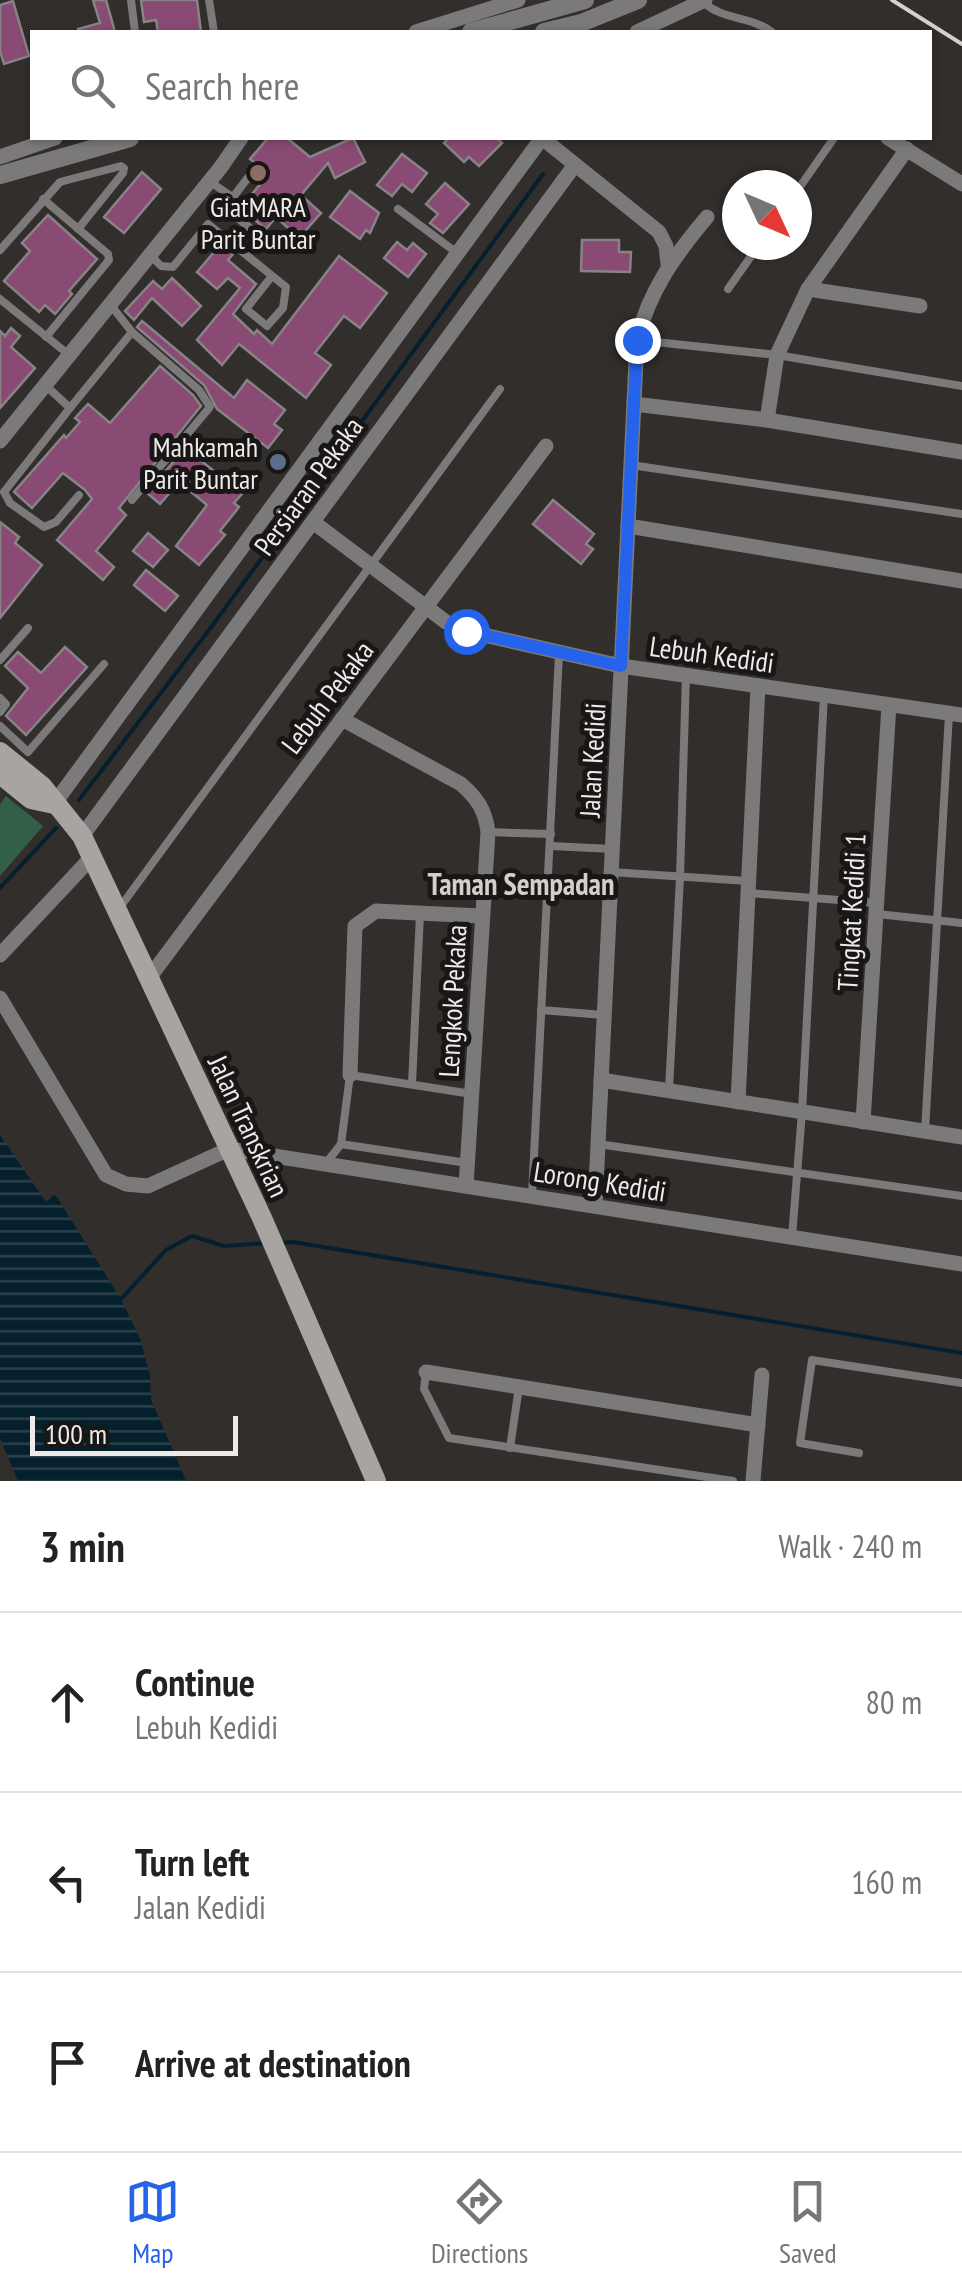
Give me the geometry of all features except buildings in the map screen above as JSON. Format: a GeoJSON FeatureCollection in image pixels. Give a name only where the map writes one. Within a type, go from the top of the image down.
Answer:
{"type":"FeatureCollection","features":[{"type":"Feature","properties":{"kind":"main road","name":"Jalan Transkrian"},"geometry":{"type":"LineString","coordinates":[[0,752],[42,786],[82,836],[262,1218],[376,1481]]}},
{"type":"Feature","properties":{"kind":"main road"},"geometry":{"type":"LineString","coordinates":[[0,774],[32,799],[54,804]]}},
{"type":"Feature","properties":{"kind":"street"},"geometry":{"type":"LineString","coordinates":[[422,30],[518,0]]}},
{"type":"Feature","properties":{"kind":"street"},"geometry":{"type":"LineString","coordinates":[[478,30],[585,0]]}},
{"type":"Feature","properties":{"kind":"street"},"geometry":{"type":"LineString","coordinates":[[552,30],[638,0]]}},
{"type":"Feature","properties":{"kind":"street"},"geometry":{"type":"LineString","coordinates":[[641,30],[704,1]]}},
{"type":"Feature","properties":{"kind":"street"},"geometry":{"type":"LineString","coordinates":[[0,157],[48,140]]}},
{"type":"Feature","properties":{"kind":"street"},"geometry":{"type":"LineString","coordinates":[[0,175],[123,140]]}},
{"type":"Feature","properties":{"kind":"street"},"geometry":{"type":"LineString","coordinates":[[2,432],[239,140]]}},
{"type":"Feature","properties":{"kind":"street"},"geometry":{"type":"LineString","coordinates":[[54,804],[541,140]]}},
{"type":"Feature","properties":{"kind":"street"},"geometry":{"type":"LineString","coordinates":[[544,140],[658,232],[666,246],[668,264]]}},
{"type":"Feature","properties":{"kind":"street"},"geometry":{"type":"LineString","coordinates":[[891,140],[962,184]]}},
{"type":"Feature","properties":{"kind":"street"},"geometry":{"type":"LineString","coordinates":[[768,420],[777,356],[808,288],[907,150]]}},
{"type":"Feature","properties":{"kind":"street","name":"Persiaran Pekaka"},"geometry":{"type":"LineString","coordinates":[[82,836],[574,166]]}},
{"type":"Feature","properties":{"kind":"street","name":"Jalan Kedidi"},"geometry":{"type":"LineString","coordinates":[[595,1206],[637,340],[644,310],[668,264],[706,217]]}},
{"type":"Feature","properties":{"kind":"street"},"geometry":{"type":"LineString","coordinates":[[808,288],[920,306]]}},
{"type":"Feature","properties":{"kind":"street"},"geometry":{"type":"LineString","coordinates":[[634,404],[768,420],[962,452]]}},
{"type":"Feature","properties":{"kind":"street","name":"Lebuh Pekaka"},"geometry":{"type":"LineString","coordinates":[[149,978],[546,446]]}},
{"type":"Feature","properties":{"kind":"street","name":"Lebuh Kedidi"},"geometry":{"type":"LineString","coordinates":[[312,522],[426,607],[466,631],[621,666],[956,714]]}},
{"type":"Feature","properties":{"kind":"street"},"geometry":{"type":"LineString","coordinates":[[628,526],[962,581]]}},
{"type":"Feature","properties":{"kind":"street"},"geometry":{"type":"LineString","coordinates":[[738,1102],[758,686]]}},
{"type":"Feature","properties":{"kind":"street","name":"Tingkat Kedidi 1"},"geometry":{"type":"LineString","coordinates":[[864,1122],[889,704]]}},
{"type":"Feature","properties":{"kind":"street"},"geometry":{"type":"LineString","coordinates":[[342,718],[461,784],[486,814],[488,832]]}},
{"type":"Feature","properties":{"kind":"street","name":"Lengkok Pekaka"},"geometry":{"type":"LineString","coordinates":[[466,1186],[488,832]]}},
{"type":"Feature","properties":{"kind":"street"},"geometry":{"type":"LineString","coordinates":[[0,955],[92,857]]}},
{"type":"Feature","properties":{"kind":"street"},"geometry":{"type":"LineString","coordinates":[[350,1074],[356,926],[376,911],[481,916]]}},
{"type":"Feature","properties":{"kind":"street"},"geometry":{"type":"LineString","coordinates":[[0,998],[106,1175],[126,1184],[148,1186],[229,1149]]}},
{"type":"Feature","properties":{"kind":"street"},"geometry":{"type":"LineString","coordinates":[[601,1080],[962,1137]]}},
{"type":"Feature","properties":{"kind":"street","name":"Lorong Kedidi"},"geometry":{"type":"LineString","coordinates":[[229,1149],[962,1264]]}},
{"type":"Feature","properties":{"kind":"street"},"geometry":{"type":"LineString","coordinates":[[426,1372],[758,1424]]}},
{"type":"Feature","properties":{"kind":"street"},"geometry":{"type":"LineString","coordinates":[[753,1481],[762,1375]]}},
{"type":"Feature","properties":{"kind":"lane"},"geometry":{"type":"LineString","coordinates":[[130,0],[135,30]]}},
{"type":"Feature","properties":{"kind":"lane"},"geometry":{"type":"LineString","coordinates":[[209,0],[214,30]]}},
{"type":"Feature","properties":{"kind":"lane"},"geometry":{"type":"LineString","coordinates":[[704,1],[723,16],[769,30]]}},
{"type":"Feature","properties":{"kind":"lane"},"geometry":{"type":"LineString","coordinates":[[811,170],[833,140]]}},
{"type":"Feature","properties":{"kind":"lane"},"geometry":{"type":"LineString","coordinates":[[0,250],[60,182],[124,168],[78,228]]}},
{"type":"Feature","properties":{"kind":"lane"},"geometry":{"type":"LineString","coordinates":[[253,171],[228,205],[235,216],[274,246]]}},
{"type":"Feature","properties":{"kind":"lane"},"geometry":{"type":"LineString","coordinates":[[209,180],[231,196]]}},
{"type":"Feature","properties":{"kind":"lane"},"geometry":{"type":"LineString","coordinates":[[43,200],[108,254],[109,260],[46,336]]}},
{"type":"Feature","properties":{"kind":"lane"},"geometry":{"type":"LineString","coordinates":[[398,209],[457,253]]}},
{"type":"Feature","properties":{"kind":"lane"},"geometry":{"type":"LineString","coordinates":[[149,254],[161,266],[173,267],[208,224],[272,276],[286,288],[283,308],[268,326],[246,309],[272,276]]}},
{"type":"Feature","properties":{"kind":"lane"},"geometry":{"type":"LineString","coordinates":[[728,289],[748,260]]}},
{"type":"Feature","properties":{"kind":"lane"},"geometry":{"type":"LineString","coordinates":[[0,299],[68,354]]}},
{"type":"Feature","properties":{"kind":"lane"},"geometry":{"type":"LineString","coordinates":[[109,303],[132,332],[199,390],[210,408],[132,500]]}},
{"type":"Feature","properties":{"kind":"lane"},"geometry":{"type":"LineString","coordinates":[[79,496],[56,522],[44,526],[10,502],[4,492],[132,332]]}},
{"type":"Feature","properties":{"kind":"lane"},"geometry":{"type":"LineString","coordinates":[[637,340],[777,356],[962,386]]}},
{"type":"Feature","properties":{"kind":"lane"},"geometry":{"type":"LineString","coordinates":[[44,384],[70,408]]}},
{"type":"Feature","properties":{"kind":"lane"},"geometry":{"type":"LineString","coordinates":[[117,911],[500,389]]}},
{"type":"Feature","properties":{"kind":"lane"},"geometry":{"type":"LineString","coordinates":[[631,465],[962,514]]}},
{"type":"Feature","properties":{"kind":"lane"},"geometry":{"type":"LineString","coordinates":[[0,660],[28,628]]}},
{"type":"Feature","properties":{"kind":"lane"},"geometry":{"type":"LineString","coordinates":[[532,1196],[559,654]]}},
{"type":"Feature","properties":{"kind":"lane"},"geometry":{"type":"LineString","coordinates":[[0,726],[28,752],[104,664]]}},
{"type":"Feature","properties":{"kind":"lane"},"geometry":{"type":"LineString","coordinates":[[669,1092],[686,675]]}},
{"type":"Feature","properties":{"kind":"lane"},"geometry":{"type":"LineString","coordinates":[[792,1237],[824,695]]}},
{"type":"Feature","properties":{"kind":"lane"},"geometry":{"type":"LineString","coordinates":[[0,698],[6,704],[0,712]]}},
{"type":"Feature","properties":{"kind":"lane"},"geometry":{"type":"LineString","coordinates":[[925,1131],[937,920],[956,714]]}},
{"type":"Feature","properties":{"kind":"lane"},"geometry":{"type":"LineString","coordinates":[[488,832],[552,834]]}},
{"type":"Feature","properties":{"kind":"lane"},"geometry":{"type":"LineString","coordinates":[[551,846],[612,849]]}},
{"type":"Feature","properties":{"kind":"lane"},"geometry":{"type":"LineString","coordinates":[[611,872],[680,876],[962,923]]}},
{"type":"Feature","properties":{"kind":"lane"},"geometry":{"type":"LineString","coordinates":[[412,1084],[420,913]]}},
{"type":"Feature","properties":{"kind":"lane"},"geometry":{"type":"LineString","coordinates":[[541,1010],[604,1015]]}},
{"type":"Feature","properties":{"kind":"lane"},"geometry":{"type":"LineString","coordinates":[[326,1164],[341,1144],[350,1074],[472,1094]]}},
{"type":"Feature","properties":{"kind":"lane"},"geometry":{"type":"LineString","coordinates":[[341,1144],[467,1163]]}},
{"type":"Feature","properties":{"kind":"lane"},"geometry":{"type":"LineString","coordinates":[[598,1144],[962,1196]]}},
{"type":"Feature","properties":{"kind":"lane"},"geometry":{"type":"LineString","coordinates":[[859,1454],[800,1443],[812,1360],[962,1383]]}},
{"type":"Feature","properties":{"kind":"lane"},"geometry":{"type":"LineString","coordinates":[[426,1372],[424,1390],[450,1438],[733,1481]]}},
{"type":"Feature","properties":{"kind":"lane"},"geometry":{"type":"LineString","coordinates":[[510,1448],[519,1387]]}},
{"type":"Feature","properties":{"kind":"green space"},"geometry":{"type":"Polygon","coordinates":[[[6,796],[43,826],[0,876],[0,804],[6,796]]]}},
{"type":"Feature","properties":{"kind":"water"},"geometry":{"type":"Polygon","coordinates":[[[0,1135],[46,1202],[55,1194],[121,1299],[141,1341],[151,1399],[186,1481],[18,1481],[0,1438],[0,1135]]]}},
{"type":"Feature","properties":{"kind":"waterway"},"geometry":{"type":"LineString","coordinates":[[79,800],[212,626],[543,174]]}},
{"type":"Feature","properties":{"kind":"waterway"},"geometry":{"type":"LineString","coordinates":[[0,888],[56,828]]}},
{"type":"Feature","properties":{"kind":"waterway"},"geometry":{"type":"LineString","coordinates":[[117,1299],[166,1250],[192,1236],[224,1246],[267,1243]]}},
{"type":"Feature","properties":{"kind":"waterway"},"geometry":{"type":"LineString","coordinates":[[281,1243],[962,1353]]}},
{"type":"Feature","properties":{"kind":"railway"},"geometry":{"type":"LineString","coordinates":[[892,0],[962,44]]}},
{"type":"Feature","properties":{"kind":"place","name":"GiatMARA Parit Buntar"},"geometry":{"type":"Point","coordinates":[258,173]}},
{"type":"Feature","properties":{"kind":"place","name":"Mahkamah Parit Buntar"},"geometry":{"type":"Point","coordinates":[278,462]}},
{"type":"Feature","properties":{"kind":"district","name":"Taman Sempadan"},"geometry":{"type":"Point","coordinates":[521,883]}},
{"type":"Feature","properties":{"kind":"route"},"geometry":{"type":"LineString","coordinates":[[466,631],[621,666],[637,340]]}}]}
